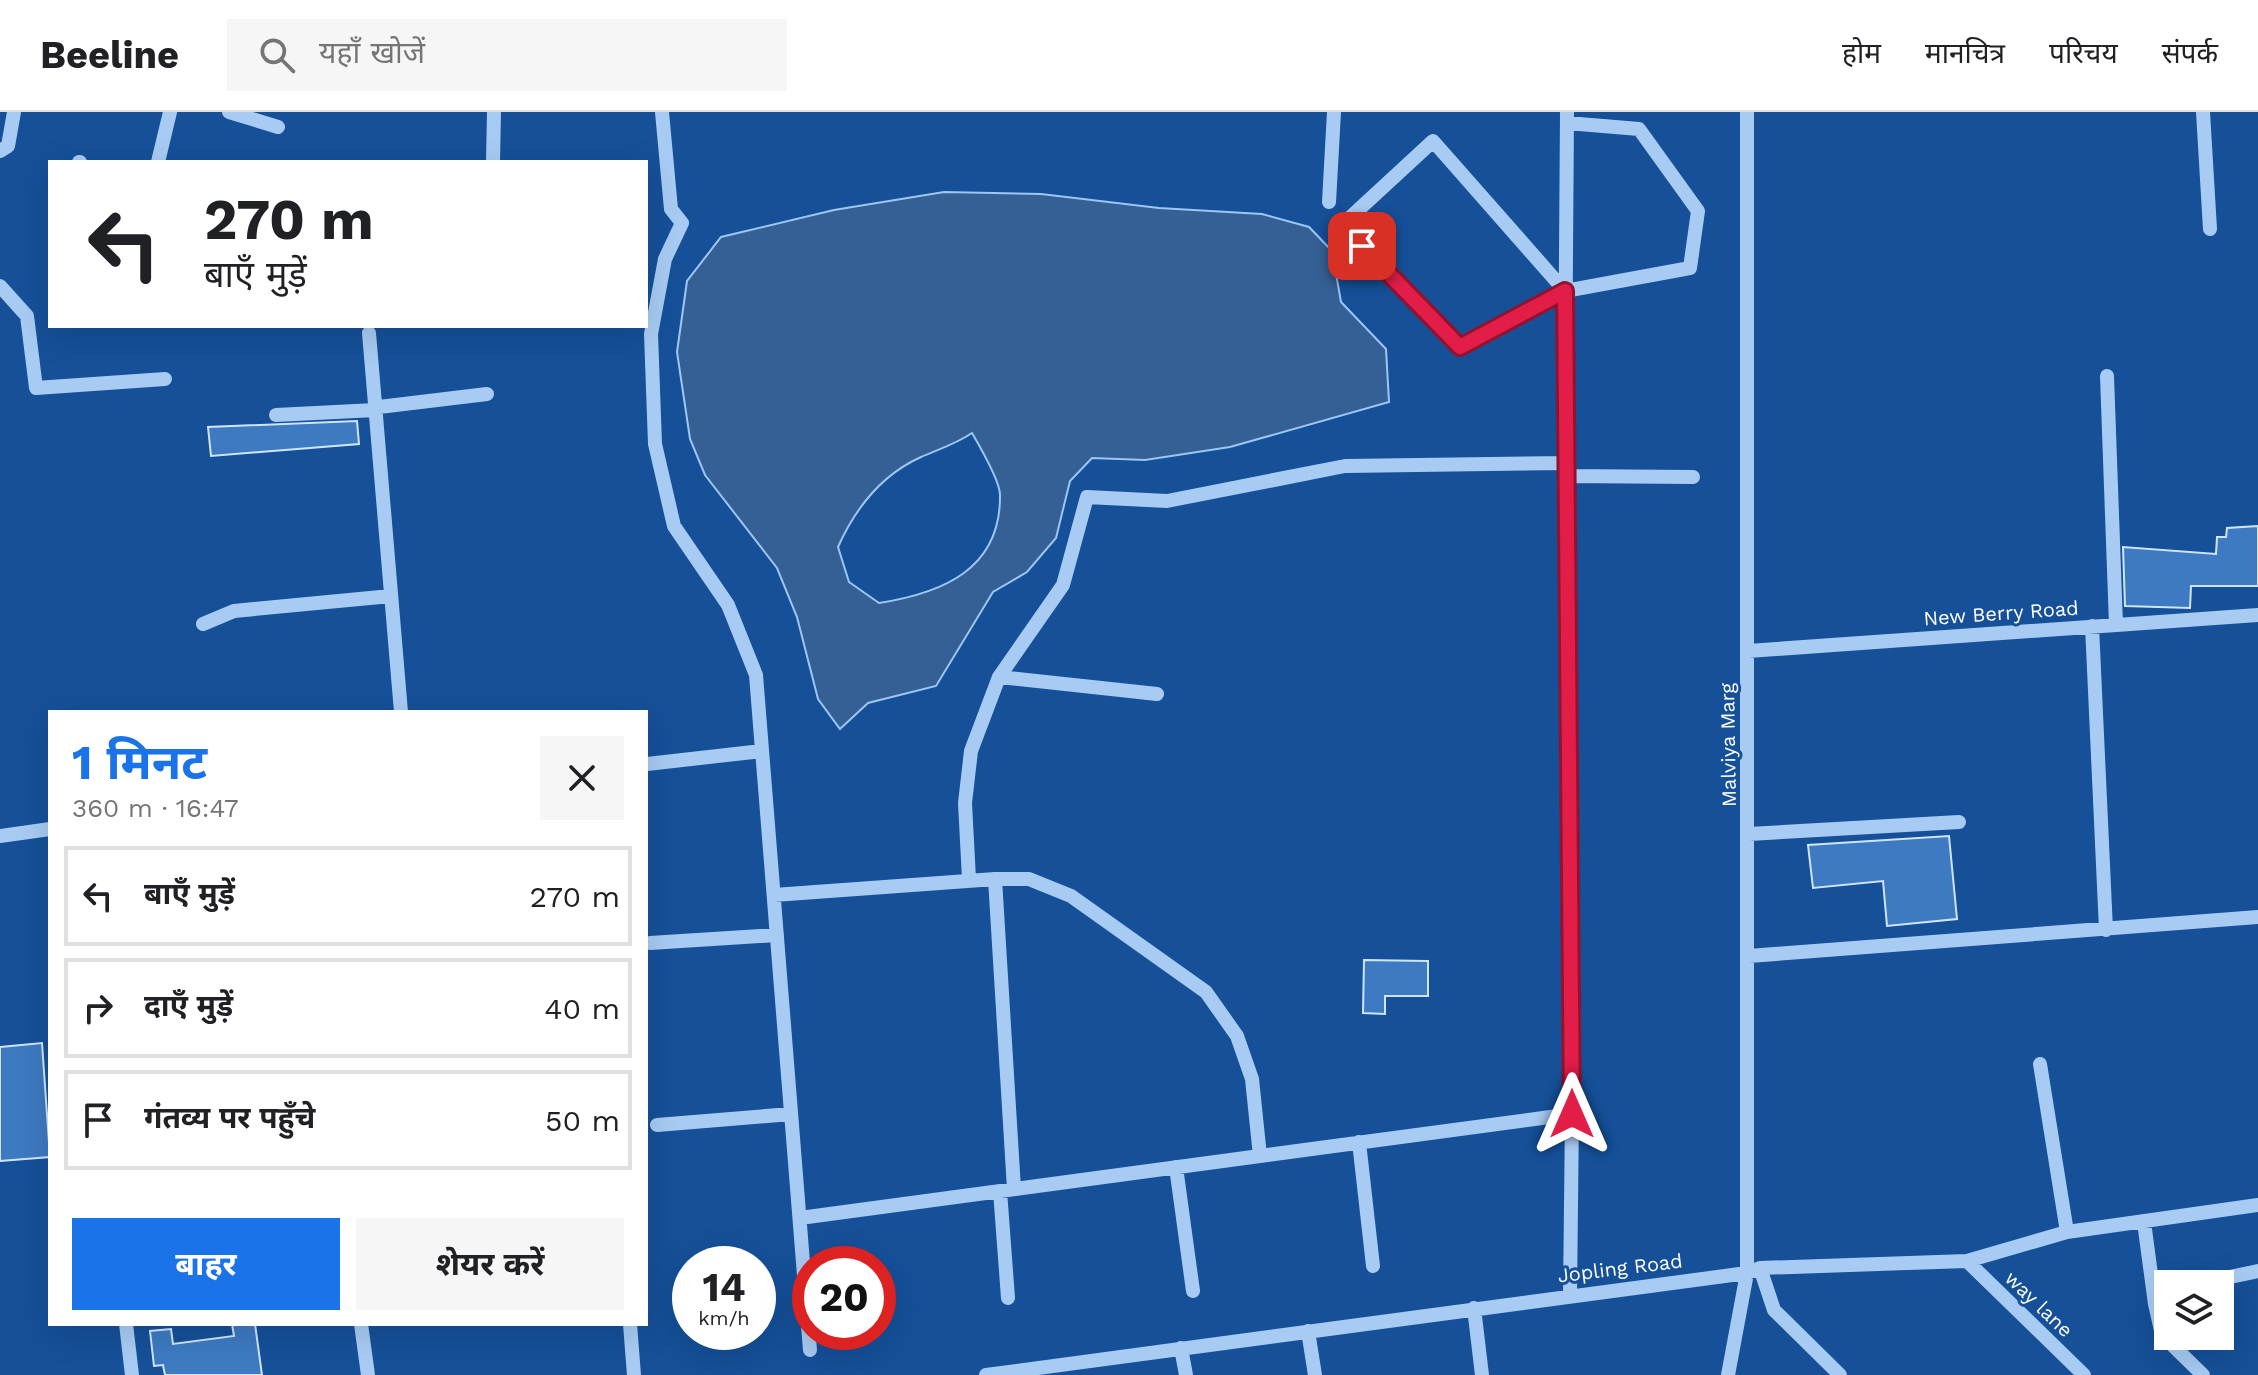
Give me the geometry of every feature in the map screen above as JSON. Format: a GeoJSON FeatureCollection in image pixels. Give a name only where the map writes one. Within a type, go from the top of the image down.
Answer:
{"type":"FeatureCollection","features":[{"type":"Feature","properties":{"kind":"street"},"geometry":{"type":"LineString","coordinates":[[0,151],[8,146],[14,112]]}},
{"type":"Feature","properties":{"kind":"street"},"geometry":{"type":"LineString","coordinates":[[158,160],[170,112]]}},
{"type":"Feature","properties":{"kind":"street"},"geometry":{"type":"LineString","coordinates":[[229,112],[278,127]]}},
{"type":"Feature","properties":{"kind":"street"},"geometry":{"type":"LineString","coordinates":[[493,160],[494,112]]}},
{"type":"Feature","properties":{"kind":"street"},"geometry":{"type":"LineString","coordinates":[[662,112],[671,209],[682,223],[665,259],[651,334],[655,444],[674,526],[728,605],[756,675],[802,1246]]}},
{"type":"Feature","properties":{"kind":"street"},"geometry":{"type":"LineString","coordinates":[[1329,202],[1334,112]]}},
{"type":"Feature","properties":{"kind":"street","name":"Malviya Marg"},"geometry":{"type":"LineString","coordinates":[[1728,1375],[1754,1270],[1749,956],[1747,112]]}},
{"type":"Feature","properties":{"kind":"street"},"geometry":{"type":"LineString","coordinates":[[2203,112],[2210,229]]}},
{"type":"Feature","properties":{"kind":"street"},"geometry":{"type":"LineString","coordinates":[[1565,291],[1433,141],[1342,225],[1460,347],[1565,291],[1690,268],[1698,211],[1639,129],[1567,117],[1565,291],[1572,1114],[1570,1295]]}},
{"type":"Feature","properties":{"kind":"street"},"geometry":{"type":"LineString","coordinates":[[0,286],[27,316],[36,388],[165,379]]}},
{"type":"Feature","properties":{"kind":"street"},"geometry":{"type":"LineString","coordinates":[[369,333],[401,710]]}},
{"type":"Feature","properties":{"kind":"street"},"geometry":{"type":"LineString","coordinates":[[2107,376],[2116,625]]}},
{"type":"Feature","properties":{"kind":"street"},"geometry":{"type":"LineString","coordinates":[[276,415],[375,410],[379,407],[487,394]]}},
{"type":"Feature","properties":{"kind":"street"},"geometry":{"type":"LineString","coordinates":[[969,879],[965,803],[971,751],[999,677],[1063,585],[1087,497],[1167,501],[1345,466],[1566,470],[1693,477]]}},
{"type":"Feature","properties":{"kind":"street"},"geometry":{"type":"LineString","coordinates":[[203,624],[234,611],[391,596]]}},
{"type":"Feature","properties":{"kind":"street","name":"New Berry Road"},"geometry":{"type":"LineString","coordinates":[[1748,651],[2258,615]]}},
{"type":"Feature","properties":{"kind":"street"},"geometry":{"type":"LineString","coordinates":[[2092,626],[2106,930]]}},
{"type":"Feature","properties":{"kind":"street"},"geometry":{"type":"LineString","coordinates":[[999,677],[1157,694]]}},
{"type":"Feature","properties":{"kind":"street"},"geometry":{"type":"LineString","coordinates":[[648,764],[762,751]]}},
{"type":"Feature","properties":{"kind":"street"},"geometry":{"type":"LineString","coordinates":[[1749,834],[1959,822]]}},
{"type":"Feature","properties":{"kind":"street"},"geometry":{"type":"LineString","coordinates":[[0,836],[48,829]]}},
{"type":"Feature","properties":{"kind":"street"},"geometry":{"type":"LineString","coordinates":[[774,895],[969,879],[1029,879],[1071,896],[1206,992],[1237,1036],[1252,1079],[1260,1156]]}},
{"type":"Feature","properties":{"kind":"street"},"geometry":{"type":"LineString","coordinates":[[995,879],[1008,1298]]}},
{"type":"Feature","properties":{"kind":"street"},"geometry":{"type":"LineString","coordinates":[[1749,956],[2258,917]]}},
{"type":"Feature","properties":{"kind":"street"},"geometry":{"type":"LineString","coordinates":[[650,943],[777,935]]}},
{"type":"Feature","properties":{"kind":"street"},"geometry":{"type":"LineString","coordinates":[[2040,1064],[2067,1232]]}},
{"type":"Feature","properties":{"kind":"street"},"geometry":{"type":"LineString","coordinates":[[657,1125],[791,1114]]}},
{"type":"Feature","properties":{"kind":"street"},"geometry":{"type":"LineString","coordinates":[[800,1218],[1572,1114]]}},
{"type":"Feature","properties":{"kind":"street"},"geometry":{"type":"LineString","coordinates":[[1359,1142],[1373,1266]]}},
{"type":"Feature","properties":{"kind":"street"},"geometry":{"type":"LineString","coordinates":[[1176,1167],[1193,1291]]}},
{"type":"Feature","properties":{"kind":"street","name":"Jopling Road"},"geometry":{"type":"LineString","coordinates":[[986,1375],[1754,1270],[1967,1261],[2067,1232],[2258,1205]]}},
{"type":"Feature","properties":{"kind":"street"},"geometry":{"type":"LineString","coordinates":[[2144,1222],[2154,1297]]}},
{"type":"Feature","properties":{"kind":"street","name":"way lane"},"geometry":{"type":"LineString","coordinates":[[1967,1261],[2084,1375]]}},
{"type":"Feature","properties":{"kind":"street"},"geometry":{"type":"LineString","coordinates":[[1754,1270],[1774,1310],[1840,1375]]}},
{"type":"Feature","properties":{"kind":"street"},"geometry":{"type":"LineString","coordinates":[[2234,1276],[2258,1271]]}},
{"type":"Feature","properties":{"kind":"street"},"geometry":{"type":"LineString","coordinates":[[1474,1308],[1482,1375]]}},
{"type":"Feature","properties":{"kind":"street"},"geometry":{"type":"LineString","coordinates":[[126,1326],[132,1375]]}},
{"type":"Feature","properties":{"kind":"street"},"geometry":{"type":"LineString","coordinates":[[361,1326],[368,1375]]}},
{"type":"Feature","properties":{"kind":"street"},"geometry":{"type":"LineString","coordinates":[[630,1326],[634,1375]]}},
{"type":"Feature","properties":{"kind":"street"},"geometry":{"type":"LineString","coordinates":[[1308,1331],[1315,1375]]}},
{"type":"Feature","properties":{"kind":"street"},"geometry":{"type":"LineString","coordinates":[[1181,1348],[1186,1375]]}},
{"type":"Feature","properties":{"kind":"street"},"geometry":{"type":"LineString","coordinates":[[2177,1350],[2203,1375]]}},
{"type":"Feature","properties":{"kind":"water"},"geometry":{"type":"Polygon","coordinates":[[[944,192],[1041,194],[1159,208],[1262,214],[1309,227],[1332,251],[1341,302],[1386,349],[1389,402],[1230,447],[1145,460],[1092,458],[1070,481],[1056,538],[1027,572],[993,592],[936,686],[868,703],[840,729],[818,699],[797,617],[777,568],[705,475],[690,439],[677,352],[687,281],[721,237],[834,210],[944,192]],[[972,433],[894,473],[871,494],[853,519],[838,547],[849,582],[879,603],[903,599],[946,584],[979,559],[991,542],[998,520],[999,489],[972,433]]]}},
{"type":"Feature","properties":{"kind":"building"},"geometry":{"type":"Polygon","coordinates":[[[357,421],[359,444],[211,456],[208,427],[357,421]]]}},
{"type":"Feature","properties":{"kind":"building"},"geometry":{"type":"Polygon","coordinates":[[[2258,526],[2258,586],[2191,586],[2190,608],[2125,606],[2123,547],[2216,554],[2217,537],[2226,537],[2227,528],[2258,526]]]}},
{"type":"Feature","properties":{"kind":"building"},"geometry":{"type":"Polygon","coordinates":[[[1949,836],[1957,919],[1887,926],[1883,881],[1813,888],[1808,845],[1949,836]]]}},
{"type":"Feature","properties":{"kind":"building"},"geometry":{"type":"Polygon","coordinates":[[[1364,960],[1428,961],[1428,996],[1385,996],[1385,1014],[1363,1013],[1364,960]]]}},
{"type":"Feature","properties":{"kind":"building"},"geometry":{"type":"Polygon","coordinates":[[[42,1043],[48,1157],[0,1161],[0,1047],[42,1043]]]}},
{"type":"Feature","properties":{"kind":"building"},"geometry":{"type":"Polygon","coordinates":[[[232,1326],[255,1326],[262,1375],[165,1375],[163,1365],[154,1366],[150,1331],[171,1329],[173,1344],[234,1336],[232,1326]]]}},
{"type":"Feature","properties":{"kind":"route"},"geometry":{"type":"LineString","coordinates":[[1362,246],[1460,347],[1565,291],[1572,1114]]}}]}
